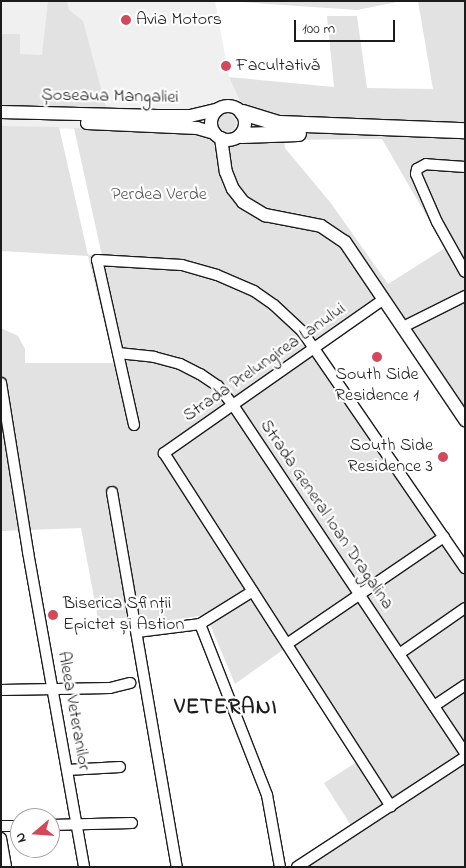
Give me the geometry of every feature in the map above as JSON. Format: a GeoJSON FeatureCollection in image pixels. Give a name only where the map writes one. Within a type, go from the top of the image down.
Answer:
{"type":"FeatureCollection","features":[{"type":"Feature","properties":{"kind":"highway"},"geometry":{"type":"LineString","coordinates":[[242,112],[279,123],[465,130]]}},
{"type":"Feature","properties":{"kind":"highway"},"geometry":{"type":"LineString","coordinates":[[238,136],[307,133],[465,138]]}},
{"type":"Feature","properties":{"kind":"main road"},"geometry":{"type":"LineString","coordinates":[[228,177],[231,153],[245,125],[242,112],[229,106],[217,110],[212,118],[228,177],[243,202],[256,212],[321,226],[345,242],[465,420]]}},
{"type":"Feature","properties":{"kind":"main road","name":"Șoseaua Mangaliei"},"geometry":{"type":"LineString","coordinates":[[1,112],[190,116],[217,110]]}},
{"type":"Feature","properties":{"kind":"main road","name":"Șoseaua Mangaliei"},"geometry":{"type":"LineString","coordinates":[[1,119],[197,128],[217,136]]}},
{"type":"Feature","properties":{"kind":"main road"},"geometry":{"type":"LineString","coordinates":[[217,136],[230,140],[238,136]]}},
{"type":"Feature","properties":{"kind":"street"},"geometry":{"type":"LineString","coordinates":[[465,167],[426,164],[417,169],[416,174],[437,222],[465,272]]}},
{"type":"Feature","properties":{"kind":"street"},"geometry":{"type":"LineString","coordinates":[[134,425],[96,260],[182,265],[217,275],[254,291],[274,305],[302,331],[465,568]]}},
{"type":"Feature","properties":{"kind":"street"},"geometry":{"type":"LineString","coordinates":[[403,327],[465,296]]}},
{"type":"Feature","properties":{"kind":"street","name":"Strada Prelungirea Lanului"},"geometry":{"type":"LineString","coordinates":[[253,590],[164,453],[384,299]]}},
{"type":"Feature","properties":{"kind":"street","name":"Strada General Ioan Dragalina"},"geometry":{"type":"LineString","coordinates":[[118,354],[154,357],[190,369],[218,386],[233,405],[465,753]]}},
{"type":"Feature","properties":{"kind":"street","name":"Aleea Veteranilor"},"geometry":{"type":"LineString","coordinates":[[1,383],[84,867]]}},
{"type":"Feature","properties":{"kind":"street"},"geometry":{"type":"LineString","coordinates":[[112,492],[177,867]]}},
{"type":"Feature","properties":{"kind":"street"},"geometry":{"type":"LineString","coordinates":[[287,644],[444,537]]}},
{"type":"Feature","properties":{"kind":"street"},"geometry":{"type":"LineString","coordinates":[[137,632],[200,624],[253,590],[391,806]]}},
{"type":"Feature","properties":{"kind":"street"},"geometry":{"type":"LineString","coordinates":[[399,654],[465,608]]}},
{"type":"Feature","properties":{"kind":"street"},"geometry":{"type":"LineString","coordinates":[[200,624],[267,795],[280,867]]}},
{"type":"Feature","properties":{"kind":"street"},"geometry":{"type":"LineString","coordinates":[[1,690],[110,688],[130,683]]}},
{"type":"Feature","properties":{"kind":"street"},"geometry":{"type":"LineString","coordinates":[[434,706],[465,685]]}},
{"type":"Feature","properties":{"kind":"street"},"geometry":{"type":"LineString","coordinates":[[297,867],[465,758]]}},
{"type":"Feature","properties":{"kind":"street"},"geometry":{"type":"LineString","coordinates":[[67,770],[120,767]]}},
{"type":"Feature","properties":{"kind":"street"},"geometry":{"type":"LineString","coordinates":[[60,825],[132,823]]}},
{"type":"Feature","properties":{"kind":"street"},"geometry":{"type":"LineString","coordinates":[[1,838],[6,867]]}},
{"type":"Feature","properties":{"kind":"shaded area"},"geometry":{"type":"Polygon","coordinates":[[[1,1],[215,1],[229,77],[252,128],[247,144],[216,140],[200,134],[1,126],[1,1]]]}},
{"type":"Feature","properties":{"kind":"green space"},"geometry":{"type":"Polygon","coordinates":[[[48,1],[67,1],[69,10],[83,21],[106,107],[126,107],[126,110],[1,106],[1,34],[20,34],[20,54],[42,55],[48,1]]]}},
{"type":"Feature","properties":{"kind":"green space"},"geometry":{"type":"Polygon","coordinates":[[[226,1],[402,1],[357,10],[226,1]]]}},
{"type":"Feature","properties":{"kind":"green space","name":"Perdea Verde"},"geometry":{"type":"Polygon","coordinates":[[[418,1],[465,1],[465,428],[380,301],[321,347],[465,560],[465,867],[299,867],[352,827],[324,783],[360,760],[287,647],[235,684],[206,615],[146,624],[145,617],[98,619],[81,528],[1,531],[1,328],[18,336],[25,349],[25,363],[114,363],[88,256],[1,251],[1,126],[59,127],[88,255],[102,256],[74,128],[200,134],[216,140],[247,144],[252,128],[229,77],[334,87],[327,16],[357,16],[367,88],[433,89],[418,1]],[[382,139],[284,140],[285,148],[330,202],[388,284],[445,248],[382,139]]]}},
{"type":"Feature","properties":{"kind":"green space"},"geometry":{"type":"Polygon","coordinates":[[[227,114],[234,116],[236,123],[234,130],[227,132],[220,130],[218,123],[220,116],[227,114]]]}},
{"type":"Feature","properties":{"kind":"place","name":"Avia Motors"},"geometry":{"type":"Point","coordinates":[126,20]}},
{"type":"Feature","properties":{"kind":"place","name":"Facultativă"},"geometry":{"type":"Point","coordinates":[226,66]}},
{"type":"Feature","properties":{"kind":"place","name":"South Side Residence 1"},"geometry":{"type":"Point","coordinates":[377,357]}},
{"type":"Feature","properties":{"kind":"place","name":"South Side Residence 3"},"geometry":{"type":"Point","coordinates":[443,457]}},
{"type":"Feature","properties":{"kind":"place","name":"Biserica Sfinții Epictet și Astion"},"geometry":{"type":"Point","coordinates":[53,615]}},
{"type":"Feature","properties":{"kind":"district","name":"VETERANI"},"geometry":{"type":"Point","coordinates":[226,709]}}]}
